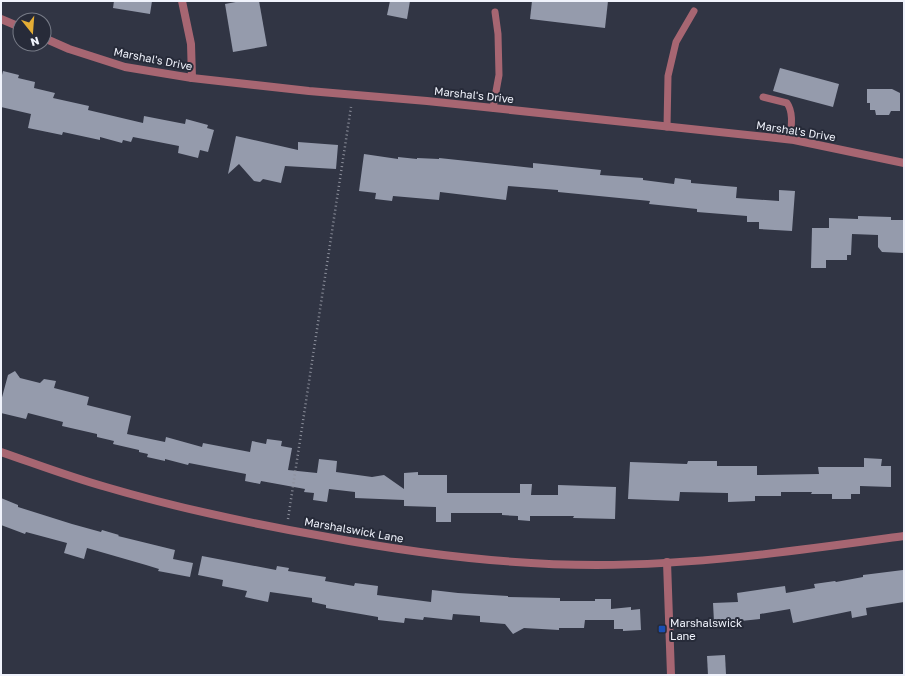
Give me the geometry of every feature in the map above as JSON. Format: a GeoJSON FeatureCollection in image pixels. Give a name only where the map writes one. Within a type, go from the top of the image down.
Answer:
{"type":"FeatureCollection","features":[{"type":"Feature","properties":{"kind":"street"},"geometry":{"type":"LineString","coordinates":[[182,1],[191,44],[192,78]]}},
{"type":"Feature","properties":{"kind":"street"},"geometry":{"type":"LineString","coordinates":[[1,18],[12,23]]}},
{"type":"Feature","properties":{"kind":"street","name":"Marshal's Drive"},"geometry":{"type":"LineString","coordinates":[[52,42],[69,50],[125,67],[192,78],[309,91],[493,108],[790,140],[904,162]]}},
{"type":"Feature","properties":{"kind":"street","name":"Marshalswick Lane"},"geometry":{"type":"LineString","coordinates":[[1,452],[104,487],[218,516],[286,530],[389,548],[454,556],[527,562],[597,565],[667,562],[805,549],[904,536]]}},
{"type":"Feature","properties":{"kind":"street"},"geometry":{"type":"LineString","coordinates":[[667,562],[672,675]]}},
{"type":"Feature","properties":{"kind":"lane"},"geometry":{"type":"LineString","coordinates":[[667,127],[668,76],[676,42],[694,11]]}},
{"type":"Feature","properties":{"kind":"lane"},"geometry":{"type":"LineString","coordinates":[[493,108],[499,74],[498,34],[495,12]]}},
{"type":"Feature","properties":{"kind":"lane"},"geometry":{"type":"LineString","coordinates":[[763,97],[787,103],[790,107],[790,140]]}},
{"type":"Feature","properties":{"kind":"path"},"geometry":{"type":"LineString","coordinates":[[286,530],[353,94]]}},
{"type":"Feature","properties":{"kind":"building"},"geometry":{"type":"Polygon","coordinates":[[[114,1],[152,1],[150,14],[113,8],[114,1]]]}},
{"type":"Feature","properties":{"kind":"building"},"geometry":{"type":"Polygon","coordinates":[[[241,1],[259,1],[267,46],[233,52],[225,4],[241,1]]]}},
{"type":"Feature","properties":{"kind":"building"},"geometry":{"type":"Polygon","coordinates":[[[390,1],[410,1],[407,19],[387,15],[390,1]]]}},
{"type":"Feature","properties":{"kind":"building"},"geometry":{"type":"Polygon","coordinates":[[[532,1],[608,1],[605,28],[530,19],[532,1]]]}},
{"type":"Feature","properties":{"kind":"building"},"geometry":{"type":"Polygon","coordinates":[[[780,68],[839,84],[833,107],[773,91],[780,68]]]}},
{"type":"Feature","properties":{"kind":"building"},"geometry":{"type":"Polygon","coordinates":[[[3,71],[19,75],[18,78],[35,82],[34,88],[55,93],[53,98],[89,106],[88,110],[143,123],[144,116],[185,124],[186,119],[208,125],[207,128],[214,130],[208,152],[200,150],[198,158],[178,153],[179,146],[133,137],[131,142],[123,140],[122,143],[100,137],[100,140],[63,132],[62,135],[28,128],[31,114],[1,107],[1,79],[3,71]]]}},
{"type":"Feature","properties":{"kind":"building"},"geometry":{"type":"Polygon","coordinates":[[[867,89],[892,89],[900,93],[900,111],[891,111],[889,115],[876,115],[875,110],[870,110],[870,103],[867,103],[867,89]]]}},
{"type":"Feature","properties":{"kind":"building"},"geometry":{"type":"Polygon","coordinates":[[[236,136],[298,150],[298,142],[338,145],[336,169],[285,166],[281,183],[263,179],[260,182],[254,181],[239,164],[228,174],[236,136]]]}},
{"type":"Feature","properties":{"kind":"building"},"geometry":{"type":"Polygon","coordinates":[[[364,154],[398,159],[398,157],[417,159],[439,158],[533,168],[533,163],[601,170],[600,175],[643,178],[643,180],[674,184],[675,178],[691,180],[691,183],[737,187],[736,198],[779,201],[779,190],[795,191],[792,231],[759,229],[759,222],[747,222],[747,216],[697,212],[697,209],[649,204],[650,201],[558,192],[558,190],[508,186],[506,200],[440,192],[439,200],[393,196],[392,201],[375,199],[376,193],[359,191],[364,154]]]}},
{"type":"Feature","properties":{"kind":"building"},"geometry":{"type":"Polygon","coordinates":[[[858,216],[891,217],[891,220],[904,220],[904,253],[882,252],[878,247],[878,235],[852,234],[851,255],[847,255],[847,260],[826,260],[826,268],[811,268],[812,228],[829,228],[829,218],[858,219],[858,216]]]}},
{"type":"Feature","properties":{"kind":"building"},"geometry":{"type":"Polygon","coordinates":[[[15,371],[20,378],[40,383],[44,379],[56,381],[54,388],[89,397],[87,405],[131,416],[127,434],[165,442],[166,437],[202,447],[203,443],[250,452],[252,441],[266,444],[267,439],[282,441],[281,446],[292,448],[288,470],[317,473],[319,459],[337,461],[336,472],[372,477],[384,475],[404,489],[404,473],[418,472],[418,475],[447,475],[447,493],[520,493],[520,484],[532,484],[531,495],[558,495],[558,485],[616,487],[615,519],[573,518],[574,516],[530,516],[530,521],[518,520],[518,516],[502,515],[502,513],[451,513],[451,522],[436,522],[436,507],[404,506],[404,500],[355,498],[355,492],[329,489],[327,502],[313,500],[314,493],[304,492],[305,489],[261,481],[260,484],[245,481],[246,474],[147,457],[148,454],[139,452],[139,450],[113,444],[114,441],[97,437],[97,434],[62,426],[63,422],[28,413],[26,419],[1,413],[1,401],[8,375],[15,371]]]}},
{"type":"Feature","properties":{"kind":"building"},"geometry":{"type":"Polygon","coordinates":[[[864,458],[882,459],[881,466],[891,466],[891,487],[860,486],[860,494],[851,494],[851,499],[832,499],[832,494],[811,494],[812,492],[781,492],[781,496],[755,496],[755,501],[728,502],[728,493],[680,492],[679,501],[628,499],[630,462],[687,464],[688,461],[717,461],[717,466],[757,466],[757,475],[819,474],[818,467],[864,467],[864,458]]]}},
{"type":"Feature","properties":{"kind":"building"},"geometry":{"type":"Polygon","coordinates":[[[1,498],[18,505],[18,507],[72,524],[101,532],[102,530],[119,535],[118,536],[175,550],[173,559],[193,563],[190,577],[158,571],[159,569],[87,548],[84,559],[64,553],[67,543],[26,532],[25,534],[1,525],[1,498]]]}},
{"type":"Feature","properties":{"kind":"building"},"geometry":{"type":"Polygon","coordinates":[[[202,556],[276,570],[277,566],[289,568],[288,571],[326,577],[325,581],[354,586],[355,583],[378,586],[377,595],[431,602],[432,590],[508,597],[560,598],[560,601],[595,601],[595,599],[611,599],[611,609],[631,607],[631,610],[640,609],[641,630],[623,631],[623,629],[614,629],[614,620],[585,620],[584,628],[559,628],[559,630],[524,628],[513,634],[505,624],[480,622],[480,616],[453,614],[452,620],[424,617],[423,620],[405,618],[404,623],[378,620],[378,617],[326,608],[326,605],[312,602],[312,598],[270,592],[268,602],[245,597],[247,591],[222,586],[223,580],[198,575],[202,556]]]}},
{"type":"Feature","properties":{"kind":"building"},"geometry":{"type":"Polygon","coordinates":[[[903,570],[904,602],[866,608],[867,615],[852,618],[851,611],[793,623],[790,609],[760,614],[760,619],[714,622],[713,603],[738,602],[737,593],[785,586],[786,593],[815,588],[814,584],[836,582],[863,577],[863,575],[903,570]]]}},
{"type":"Feature","properties":{"kind":"building"},"geometry":{"type":"Polygon","coordinates":[[[725,655],[726,674],[708,675],[707,656],[725,655]]]}},
{"type":"Feature","properties":{"kind":"place","name":"Marshalswick Lane"},"geometry":{"type":"Point","coordinates":[662,629]}}]}
